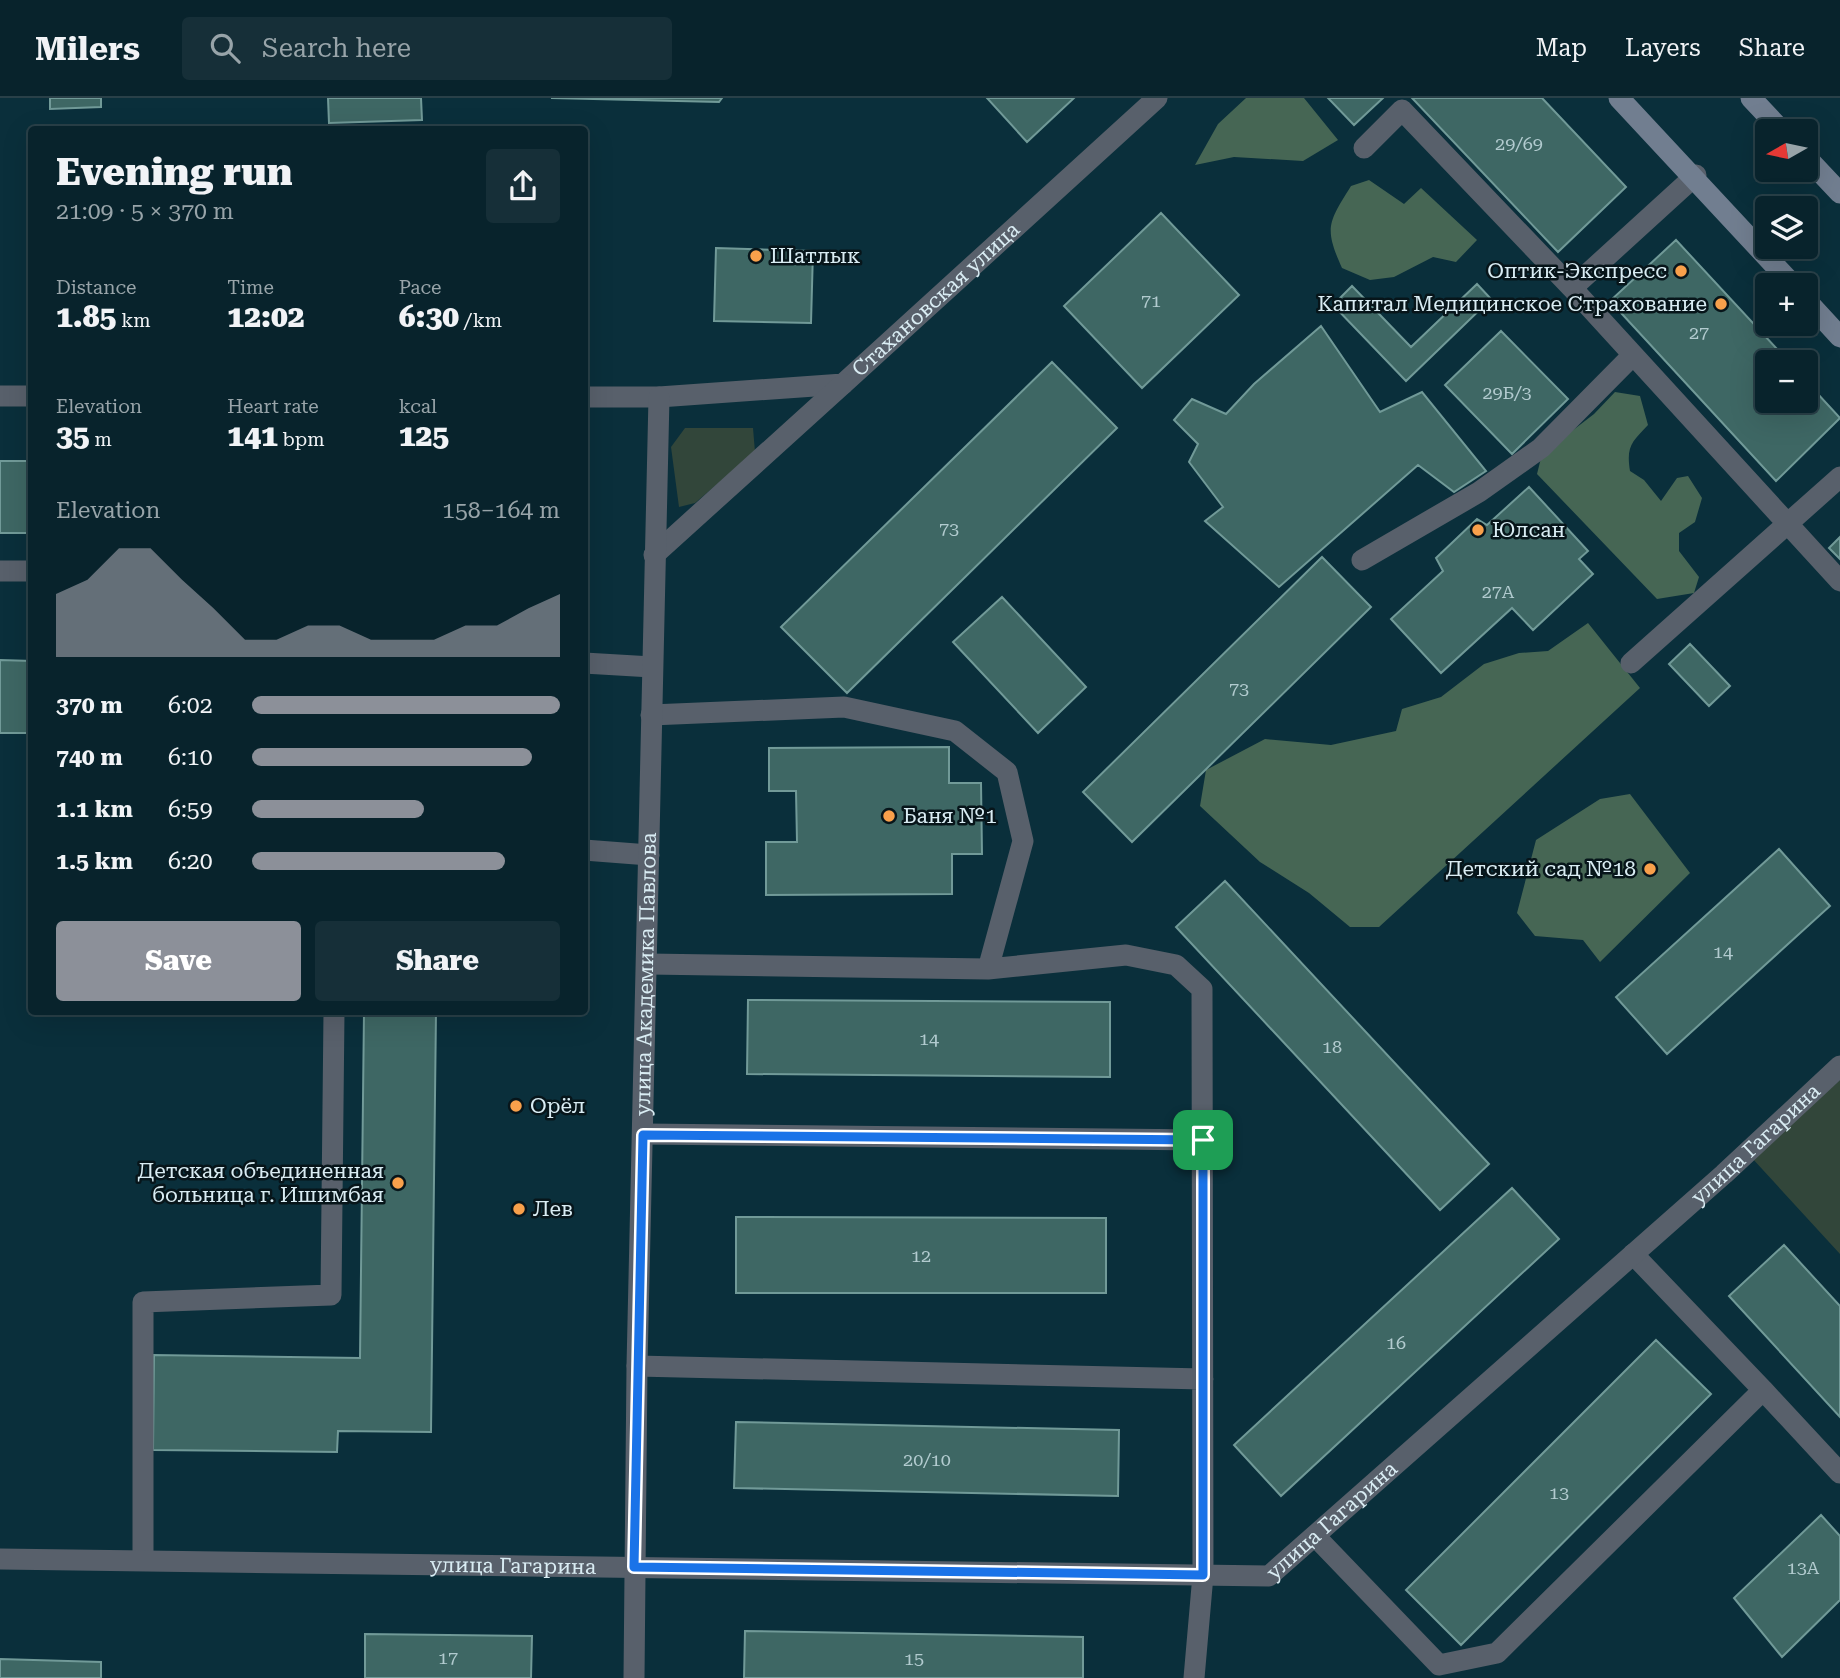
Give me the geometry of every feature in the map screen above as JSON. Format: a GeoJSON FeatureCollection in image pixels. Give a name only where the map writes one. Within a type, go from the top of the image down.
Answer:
{"type":"FeatureCollection","features":[{"type":"Feature","properties":{"kind":"street","name":"Стахановская улица"},"geometry":{"type":"LineString","coordinates":[[588,397],[659,397],[843,384],[1157,98]]}},
{"type":"Feature","properties":{"kind":"street"},"geometry":{"type":"LineString","coordinates":[[1619,98],[1695,176],[1782,273]]}},
{"type":"Feature","properties":{"kind":"street"},"geometry":{"type":"LineString","coordinates":[[1752,98],[1771,119]]}},
{"type":"Feature","properties":{"kind":"street"},"geometry":{"type":"LineString","coordinates":[[1364,148],[1402,110],[1572,288],[1840,581]]}},
{"type":"Feature","properties":{"kind":"street"},"geometry":{"type":"LineString","coordinates":[[1818,170],[1840,193]]}},
{"type":"Feature","properties":{"kind":"street"},"geometry":{"type":"LineString","coordinates":[[1572,288],[1695,176]]}},
{"type":"Feature","properties":{"kind":"street"},"geometry":{"type":"LineString","coordinates":[[1818,313],[1840,337]]}},
{"type":"Feature","properties":{"kind":"street"},"geometry":{"type":"LineString","coordinates":[[1362,560],[1479,492],[1541,448],[1633,355]]}},
{"type":"Feature","properties":{"kind":"street"},"geometry":{"type":"LineString","coordinates":[[654,555],[843,384]]}},
{"type":"Feature","properties":{"kind":"street"},"geometry":{"type":"LineString","coordinates":[[0,396],[28,396]]}},
{"type":"Feature","properties":{"kind":"street","name":"улица Академика Павлова"},"geometry":{"type":"LineString","coordinates":[[634,1678],[637,1366],[659,397]]}},
{"type":"Feature","properties":{"kind":"street"},"geometry":{"type":"LineString","coordinates":[[1631,663],[1840,477]]}},
{"type":"Feature","properties":{"kind":"street"},"geometry":{"type":"LineString","coordinates":[[0,571],[28,571]]}},
{"type":"Feature","properties":{"kind":"street"},"geometry":{"type":"LineString","coordinates":[[588,663],[652,667]]}},
{"type":"Feature","properties":{"kind":"street"},"geometry":{"type":"LineString","coordinates":[[651,715],[844,706],[955,731],[1007,772],[1023,841],[988,969]]}},
{"type":"Feature","properties":{"kind":"street"},"geometry":{"type":"LineString","coordinates":[[588,850],[649,855]]}},
{"type":"Feature","properties":{"kind":"street"},"geometry":{"type":"LineString","coordinates":[[648,964],[988,969],[1126,955],[1176,965],[1202,989],[1203,1575],[1194,1678]]}},
{"type":"Feature","properties":{"kind":"street"},"geometry":{"type":"LineString","coordinates":[[142,1560],[143,1302],[331,1295],[334,1015]]}},
{"type":"Feature","properties":{"kind":"street","name":"улица Гагарина"},"geometry":{"type":"LineString","coordinates":[[0,1559],[1269,1576],[1633,1254],[1840,1066]]}},
{"type":"Feature","properties":{"kind":"street"},"geometry":{"type":"LineString","coordinates":[[643,1135],[1203,1140]]}},
{"type":"Feature","properties":{"kind":"street"},"geometry":{"type":"LineString","coordinates":[[1633,1254],[1840,1473]]}},
{"type":"Feature","properties":{"kind":"street"},"geometry":{"type":"LineString","coordinates":[[637,1366],[1203,1379]]}},
{"type":"Feature","properties":{"kind":"street"},"geometry":{"type":"LineString","coordinates":[[1315,1536],[1439,1665],[1497,1653],[1763,1390]]}},
{"type":"Feature","properties":{"kind":"green space"},"geometry":{"type":"Polygon","coordinates":[[[1246,98],[1304,98],[1338,140],[1303,161],[1234,157],[1195,165],[1218,124],[1246,98]]]}},
{"type":"Feature","properties":{"kind":"green space"},"geometry":{"type":"Polygon","coordinates":[[[1369,180],[1404,204],[1421,188],[1477,240],[1456,262],[1433,257],[1394,277],[1370,280],[1342,268],[1331,234],[1333,218],[1351,186],[1369,180]]]}},
{"type":"Feature","properties":{"kind":"green space"},"geometry":{"type":"Polygon","coordinates":[[[1615,392],[1640,396],[1648,425],[1630,450],[1630,471],[1644,480],[1661,501],[1677,478],[1688,476],[1702,498],[1695,522],[1679,533],[1679,551],[1699,577],[1694,593],[1657,599],[1537,474],[1542,454],[1594,414],[1615,392]]]}},
{"type":"Feature","properties":{"kind":"green space"},"geometry":{"type":"Polygon","coordinates":[[[685,428],[753,428],[755,452],[695,503],[679,507],[671,447],[685,428]]]}},
{"type":"Feature","properties":{"kind":"green space"},"geometry":{"type":"Polygon","coordinates":[[[1588,623],[1640,688],[1379,927],[1350,927],[1309,893],[1260,862],[1200,806],[1206,770],[1265,739],[1331,745],[1396,731],[1402,709],[1441,697],[1484,664],[1519,653],[1548,651],[1588,623]]]}},
{"type":"Feature","properties":{"kind":"green space"},"geometry":{"type":"Polygon","coordinates":[[[1630,794],[1690,873],[1600,962],[1583,940],[1535,936],[1517,913],[1536,840],[1600,799],[1630,794]]]}},
{"type":"Feature","properties":{"kind":"green space"},"geometry":{"type":"Polygon","coordinates":[[[1840,1080],[1840,1254],[1751,1157],[1840,1080]]]}},
{"type":"Feature","properties":{"kind":"building"},"geometry":{"type":"Polygon","coordinates":[[[50,98],[101,98],[101,107],[50,109],[50,98]]]}},
{"type":"Feature","properties":{"kind":"building"},"geometry":{"type":"Polygon","coordinates":[[[328,98],[421,98],[422,120],[329,123],[328,98]]]}},
{"type":"Feature","properties":{"kind":"building"},"geometry":{"type":"Polygon","coordinates":[[[551,98],[722,98],[719,102],[551,98]]]}},
{"type":"Feature","properties":{"kind":"building"},"geometry":{"type":"Polygon","coordinates":[[[987,98],[1074,98],[1027,142],[987,98]]]}},
{"type":"Feature","properties":{"kind":"building"},"geometry":{"type":"Polygon","coordinates":[[[1328,98],[1383,98],[1354,125],[1328,98]]]}},
{"type":"Feature","properties":{"kind":"building"},"geometry":{"type":"Polygon","coordinates":[[[1412,98],[1542,98],[1626,187],[1558,252],[1412,98]]]}},
{"type":"Feature","properties":{"kind":"building"},"geometry":{"type":"Polygon","coordinates":[[[1161,213],[1239,295],[1142,388],[1064,306],[1161,213]]]}},
{"type":"Feature","properties":{"kind":"building"},"geometry":{"type":"Polygon","coordinates":[[[1676,240],[1755,325],[1755,336],[1765,336],[1778,350],[1755,350],[1755,413],[1818,413],[1818,394],[1840,418],[1776,481],[1610,301],[1676,240]]]}},
{"type":"Feature","properties":{"kind":"building"},"geometry":{"type":"Polygon","coordinates":[[[716,248],[813,251],[811,323],[714,321],[716,248]]]}},
{"type":"Feature","properties":{"kind":"building"},"geometry":{"type":"Polygon","coordinates":[[[1477,284],[1491,299],[1406,381],[1333,305],[1352,286],[1411,347],[1477,284]]]}},
{"type":"Feature","properties":{"kind":"building"},"geometry":{"type":"Polygon","coordinates":[[[1321,326],[1380,412],[1422,392],[1486,471],[1454,492],[1418,465],[1279,587],[1205,521],[1223,507],[1189,462],[1198,444],[1174,420],[1192,399],[1226,414],[1254,384],[1321,326]]]}},
{"type":"Feature","properties":{"kind":"building"},"geometry":{"type":"Polygon","coordinates":[[[1501,331],[1568,399],[1512,454],[1445,385],[1501,331]]]}},
{"type":"Feature","properties":{"kind":"building"},"geometry":{"type":"Polygon","coordinates":[[[1052,362],[1117,428],[847,693],[781,627],[1052,362]]]}},
{"type":"Feature","properties":{"kind":"building"},"geometry":{"type":"Polygon","coordinates":[[[0,461],[28,461],[28,533],[0,533],[0,461]]]}},
{"type":"Feature","properties":{"kind":"building"},"geometry":{"type":"Polygon","coordinates":[[[1529,487],[1588,551],[1579,559],[1593,574],[1533,630],[1512,608],[1441,673],[1391,619],[1443,571],[1436,558],[1477,519],[1487,525],[1529,487]]]}},
{"type":"Feature","properties":{"kind":"building"},"geometry":{"type":"Polygon","coordinates":[[[1840,537],[1840,559],[1829,548],[1840,537]]]}},
{"type":"Feature","properties":{"kind":"building"},"geometry":{"type":"Polygon","coordinates":[[[1322,557],[1371,607],[1132,842],[1083,792],[1322,557]]]}},
{"type":"Feature","properties":{"kind":"building"},"geometry":{"type":"Polygon","coordinates":[[[1002,597],[1086,687],[1038,733],[953,642],[1002,597]]]}},
{"type":"Feature","properties":{"kind":"building"},"geometry":{"type":"Polygon","coordinates":[[[1690,644],[1730,686],[1709,706],[1669,664],[1690,644]]]}},
{"type":"Feature","properties":{"kind":"building"},"geometry":{"type":"Polygon","coordinates":[[[0,660],[28,661],[28,733],[0,733],[0,660]]]}},
{"type":"Feature","properties":{"kind":"building","name":"Баня №1"},"geometry":{"type":"Polygon","coordinates":[[[949,747],[949,783],[981,783],[982,854],[952,854],[952,894],[766,895],[766,842],[797,842],[796,791],[769,791],[769,748],[949,747]]]}},
{"type":"Feature","properties":{"kind":"building"},"geometry":{"type":"Polygon","coordinates":[[[1779,849],[1830,906],[1667,1054],[1616,997],[1779,849]]]}},
{"type":"Feature","properties":{"kind":"building"},"geometry":{"type":"Polygon","coordinates":[[[1225,881],[1489,1164],[1440,1210],[1176,927],[1225,881]]]}},
{"type":"Feature","properties":{"kind":"building"},"geometry":{"type":"Polygon","coordinates":[[[748,1000],[1110,1002],[1110,1077],[747,1074],[748,1000]]]}},
{"type":"Feature","properties":{"kind":"building","name":"Детская объединенная больница г. Ишимбая"},"geometry":{"type":"Polygon","coordinates":[[[364,1015],[436,1015],[431,1432],[338,1431],[337,1452],[153,1450],[154,1355],[360,1358],[364,1015]]]}},
{"type":"Feature","properties":{"kind":"building"},"geometry":{"type":"Polygon","coordinates":[[[1512,1188],[1559,1239],[1281,1496],[1234,1445],[1512,1188]]]}},
{"type":"Feature","properties":{"kind":"building"},"geometry":{"type":"Polygon","coordinates":[[[736,1217],[1106,1218],[1106,1293],[736,1293],[736,1217]]]}},
{"type":"Feature","properties":{"kind":"building"},"geometry":{"type":"Polygon","coordinates":[[[1784,1245],[1840,1306],[1840,1417],[1729,1296],[1784,1245]]]}},
{"type":"Feature","properties":{"kind":"building"},"geometry":{"type":"Polygon","coordinates":[[[1656,1340],[1711,1394],[1461,1645],[1406,1590],[1656,1340]]]}},
{"type":"Feature","properties":{"kind":"building"},"geometry":{"type":"Polygon","coordinates":[[[736,1422],[1119,1430],[1118,1496],[734,1488],[736,1422]]]}},
{"type":"Feature","properties":{"kind":"building"},"geometry":{"type":"Polygon","coordinates":[[[1821,1515],[1840,1536],[1840,1600],[1782,1657],[1734,1598],[1821,1515]]]}},
{"type":"Feature","properties":{"kind":"building"},"geometry":{"type":"Polygon","coordinates":[[[745,1631],[1083,1637],[1083,1678],[744,1678],[745,1631]]]}},
{"type":"Feature","properties":{"kind":"building"},"geometry":{"type":"Polygon","coordinates":[[[365,1634],[532,1636],[531,1678],[365,1678],[365,1634]]]}},
{"type":"Feature","properties":{"kind":"building"},"geometry":{"type":"Polygon","coordinates":[[[0,1659],[101,1662],[101,1678],[0,1678],[0,1659]]]}},
{"type":"Feature","properties":{"kind":"place","name":"Шатлык"},"geometry":{"type":"Point","coordinates":[756,256]}},
{"type":"Feature","properties":{"kind":"place","name":"Оптик-Экспресс"},"geometry":{"type":"Point","coordinates":[1681,271]}},
{"type":"Feature","properties":{"kind":"place","name":"Капитал Медицинское Страхование"},"geometry":{"type":"Point","coordinates":[1721,304]}},
{"type":"Feature","properties":{"kind":"place","name":"Юлсан"},"geometry":{"type":"Point","coordinates":[1478,530]}},
{"type":"Feature","properties":{"kind":"place","name":"Баня №1"},"geometry":{"type":"Point","coordinates":[889,816]}},
{"type":"Feature","properties":{"kind":"place","name":"Детский сад №18"},"geometry":{"type":"Point","coordinates":[1650,869]}},
{"type":"Feature","properties":{"kind":"place","name":"Орёл"},"geometry":{"type":"Point","coordinates":[516,1106]}},
{"type":"Feature","properties":{"kind":"place","name":"Детская объединенная больница г. Ишимбая"},"geometry":{"type":"Point","coordinates":[398,1183]}},
{"type":"Feature","properties":{"kind":"place","name":"Лев"},"geometry":{"type":"Point","coordinates":[519,1209]}},
{"type":"Feature","properties":{"kind":"route"},"geometry":{"type":"LineString","coordinates":[[643,1135],[1203,1140],[1203,1575],[634,1567],[643,1135]]}}]}
